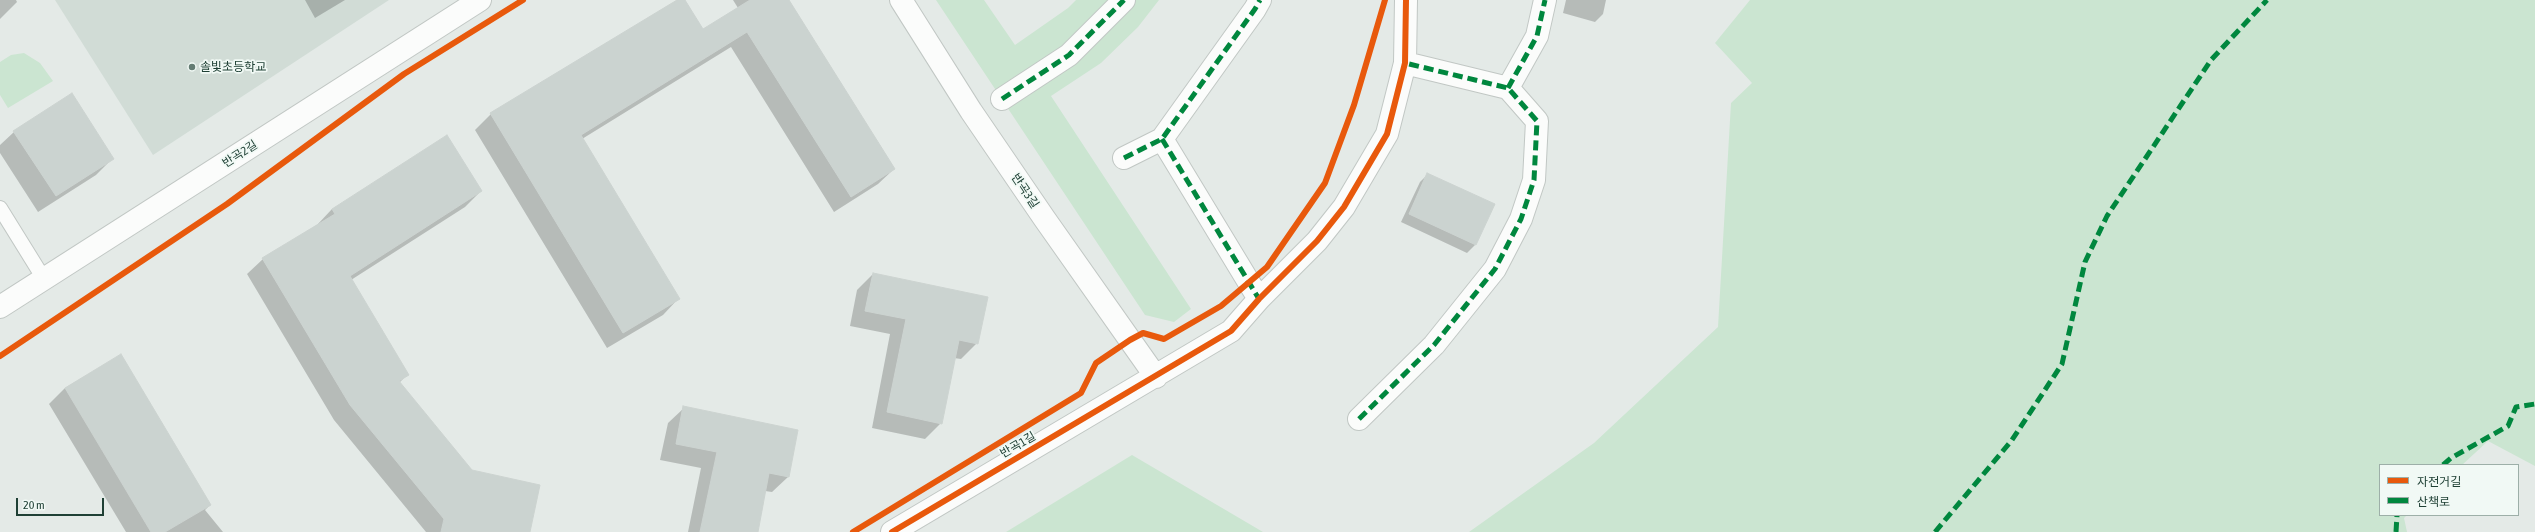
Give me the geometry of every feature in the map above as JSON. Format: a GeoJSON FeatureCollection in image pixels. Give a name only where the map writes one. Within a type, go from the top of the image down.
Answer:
{"type":"FeatureCollection","features":[{"type":"Feature","properties":{"kind":"street","name":"반곡2길"},"geometry":{"type":"LineString","coordinates":[[0,307],[480,0]]}},
{"type":"Feature","properties":{"kind":"street","name":"반곡3길"},"geometry":{"type":"LineString","coordinates":[[901,0],[1040,212],[1156,377]]}},
{"type":"Feature","properties":{"kind":"street"},"geometry":{"type":"LineString","coordinates":[[1002,99],[1069,55],[1124,0]]}},
{"type":"Feature","properties":{"kind":"street"},"geometry":{"type":"LineString","coordinates":[[1124,158],[1162,139],[1256,9],[1260,0]]}},
{"type":"Feature","properties":{"kind":"street","name":"반곡1길"},"geometry":{"type":"LineString","coordinates":[[892,532],[1156,377],[1200,348],[1231,331],[1259,299],[1317,241],[1344,207],[1387,134],[1405,63],[1406,0]]}},
{"type":"Feature","properties":{"kind":"street"},"geometry":{"type":"LineString","coordinates":[[1508,88],[1537,36],[1545,0]]}},
{"type":"Feature","properties":{"kind":"street"},"geometry":{"type":"LineString","coordinates":[[1359,419],[1434,345],[1495,269],[1521,219],[1534,180],[1537,120],[1508,88],[1405,63]]}},
{"type":"Feature","properties":{"kind":"street"},"geometry":{"type":"LineString","coordinates":[[1162,139],[1259,299]]}},
{"type":"Feature","properties":{"kind":"lane"},"geometry":{"type":"LineString","coordinates":[[0,208],[44,279]]}},
{"type":"Feature","properties":{"kind":"shaded area","name":"솔빛초등학교"},"geometry":{"type":"Polygon","coordinates":[[[55,0],[389,0],[153,155],[55,0]]]}},
{"type":"Feature","properties":{"kind":"green space"},"geometry":{"type":"Polygon","coordinates":[[[936,0],[984,0],[1015,45],[1068,8],[1076,0],[1159,0],[1138,27],[1101,63],[1051,96],[1191,309],[1174,322],[1145,315],[936,0]]]}},
{"type":"Feature","properties":{"kind":"green space"},"geometry":{"type":"Polygon","coordinates":[[[1750,0],[2535,0],[2535,466],[2488,441],[2463,464],[2379,464],[2379,516],[2406,516],[2404,518],[2407,532],[1469,532],[1594,443],[1718,327],[1731,103],[1752,83],[1715,43],[1750,0]]]}},
{"type":"Feature","properties":{"kind":"green space"},"geometry":{"type":"Polygon","coordinates":[[[24,53],[40,63],[53,81],[8,108],[0,95],[0,62],[11,55],[24,53]]]}},
{"type":"Feature","properties":{"kind":"green space"},"geometry":{"type":"Polygon","coordinates":[[[1132,455],[1263,532],[1006,532],[1132,455]]]}},
{"type":"Feature","properties":{"kind":"building"},"geometry":{"type":"Polygon","coordinates":[[[677,0],[685,0],[703,29],[750,0],[789,0],[895,169],[851,197],[747,32],[581,135],[680,299],[623,333],[490,113],[677,0]]]}},
{"type":"Feature","properties":{"kind":"building"},"geometry":{"type":"Polygon","coordinates":[[[72,93],[114,159],[56,196],[13,131],[72,93]]]}},
{"type":"Feature","properties":{"kind":"building"},"geometry":{"type":"Polygon","coordinates":[[[447,135],[482,191],[350,276],[409,375],[399,381],[472,470],[540,485],[530,532],[441,532],[444,519],[350,405],[262,258],[335,214],[332,209],[447,135]]]}},
{"type":"Feature","properties":{"kind":"building"},"geometry":{"type":"Polygon","coordinates":[[[1427,173],[1495,204],[1476,245],[1409,214],[1427,173]]]}},
{"type":"Feature","properties":{"kind":"building"},"geometry":{"type":"Polygon","coordinates":[[[873,273],[988,297],[978,344],[959,340],[942,424],[887,412],[906,319],[865,311],[873,273]]]}},
{"type":"Feature","properties":{"kind":"building"},"geometry":{"type":"Polygon","coordinates":[[[121,354],[211,505],[165,532],[151,532],[65,388],[121,354]]]}},
{"type":"Feature","properties":{"kind":"building"},"geometry":{"type":"Polygon","coordinates":[[[683,406],[798,430],[789,477],[769,473],[758,532],[700,532],[717,452],[676,444],[683,406]]]}},
{"type":"Feature","properties":{"kind":"marked path"},"geometry":{"type":"LineString","coordinates":[[1002,99],[1069,55],[1124,0]]}},
{"type":"Feature","properties":{"kind":"marked path"},"geometry":{"type":"LineString","coordinates":[[1124,158],[1162,139],[1260,0]]}},
{"type":"Feature","properties":{"kind":"marked path"},"geometry":{"type":"LineString","coordinates":[[1508,88],[1537,36],[1545,0]]}},
{"type":"Feature","properties":{"kind":"marked path"},"geometry":{"type":"LineString","coordinates":[[1935,532],[2012,440],[2062,364],[2085,262],[2107,216],[2211,60],[2267,0]]}},
{"type":"Feature","properties":{"kind":"marked path"},"geometry":{"type":"LineString","coordinates":[[1359,419],[1434,345],[1495,269],[1521,219],[1534,180],[1537,121],[1508,88],[1405,63]]}},
{"type":"Feature","properties":{"kind":"marked path"},"geometry":{"type":"LineString","coordinates":[[1162,139],[1259,299]]}},
{"type":"Feature","properties":{"kind":"marked path"},"geometry":{"type":"LineString","coordinates":[[2444,464],[2451,458],[2508,426],[2516,407],[2535,404]]}},
{"type":"Feature","properties":{"kind":"marked path"},"geometry":{"type":"LineString","coordinates":[[2396,532],[2397,516]]}},
{"type":"Feature","properties":{"kind":"cycle path"},"geometry":{"type":"LineString","coordinates":[[0,356],[227,204],[404,74],[523,0]]}},
{"type":"Feature","properties":{"kind":"cycle path"},"geometry":{"type":"LineString","coordinates":[[853,532],[1081,393],[1096,363],[1130,340],[1143,333],[1164,339],[1221,306],[1267,267],[1325,183],[1354,105],[1385,0]]}},
{"type":"Feature","properties":{"kind":"cycle path"},"geometry":{"type":"LineString","coordinates":[[892,532],[1231,331],[1259,299],[1317,241],[1344,207],[1387,134],[1405,63],[1406,0]]}},
{"type":"Feature","properties":{"kind":"place","name":"솔빛초등학교"},"geometry":{"type":"Point","coordinates":[192,67]}}]}
